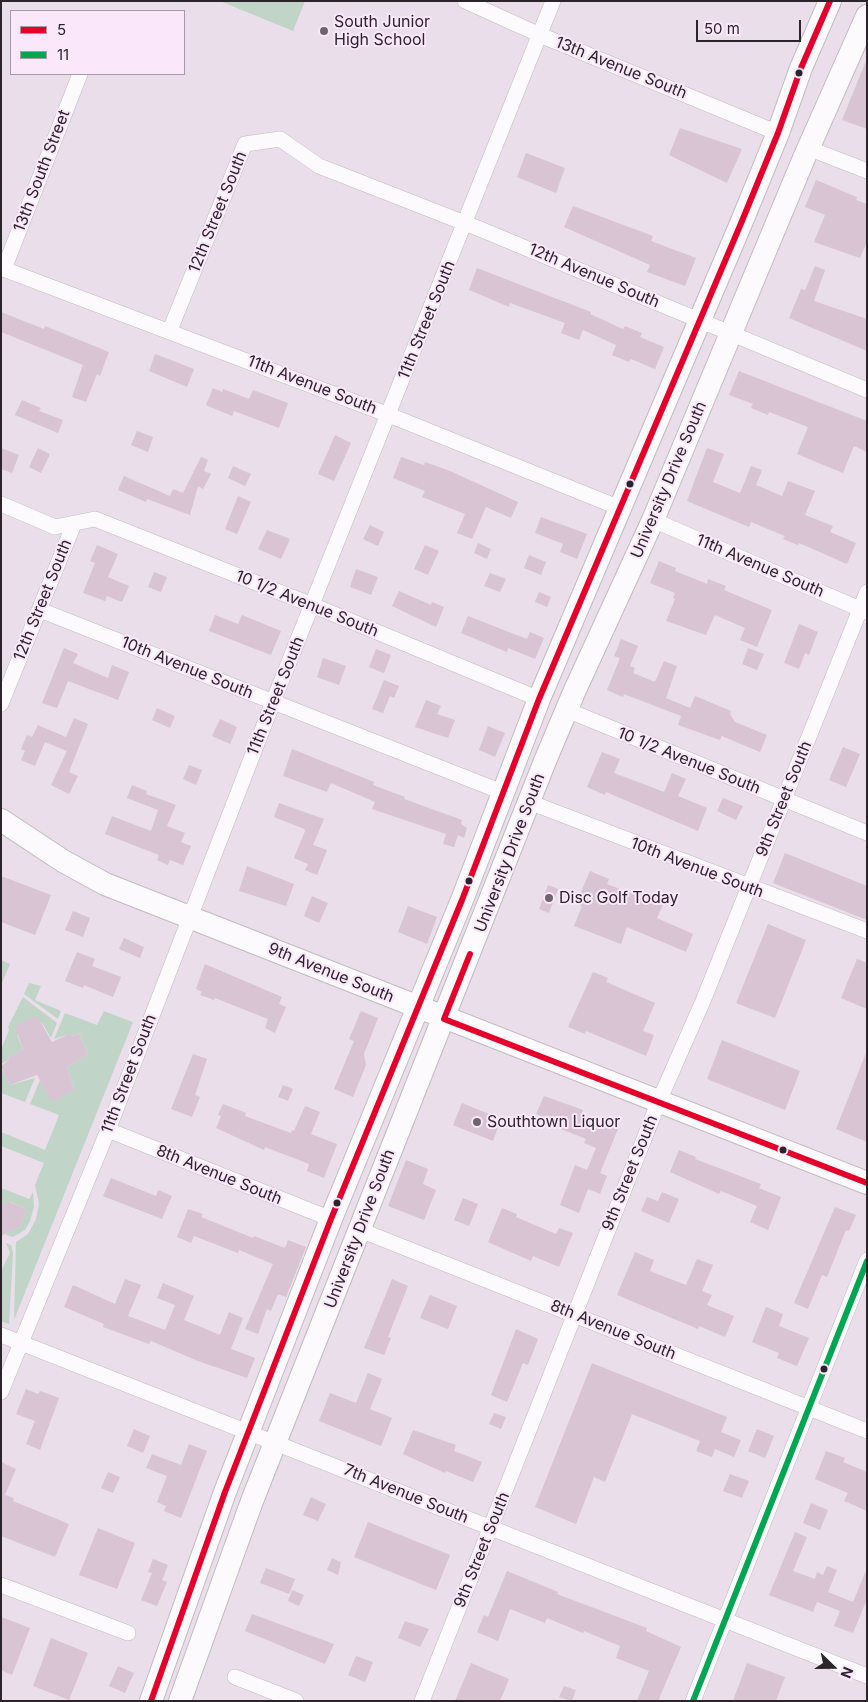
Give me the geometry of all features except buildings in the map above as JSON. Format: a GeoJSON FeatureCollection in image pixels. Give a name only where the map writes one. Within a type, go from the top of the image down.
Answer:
{"type":"FeatureCollection","features":[{"type":"Feature","properties":{"kind":"main road","name":"University Drive South"},"geometry":{"type":"LineString","coordinates":[[151,1701],[224,1492],[330,1219],[462,900],[538,699],[778,133],[801,68],[830,1]]}},
{"type":"Feature","properties":{"kind":"main road","name":"University Drive South"},"geometry":{"type":"LineString","coordinates":[[180,1701],[252,1501],[360,1230],[400,1123],[444,1019],[529,802],[567,710],[653,520],[808,148],[867,16]]}},
{"type":"Feature","properties":{"kind":"main road","name":"9th Avenue South"},"geometry":{"type":"LineString","coordinates":[[1,820],[63,861],[105,884],[444,1019],[867,1183]]}},
{"type":"Feature","properties":{"kind":"street","name":"13th Avenue South"},"geometry":{"type":"LineString","coordinates":[[465,1],[540,35],[778,133]]}},
{"type":"Feature","properties":{"kind":"street","name":"11th Street South"},"geometry":{"type":"LineString","coordinates":[[1,1392],[108,1130],[273,702],[466,224],[553,1]]}},
{"type":"Feature","properties":{"kind":"street","name":"13th South Street"},"geometry":{"type":"LineString","coordinates":[[3,268],[80,75]]}},
{"type":"Feature","properties":{"kind":"street","name":"12th Street South"},"geometry":{"type":"LineString","coordinates":[[170,330],[245,144],[280,138],[319,166]]}},
{"type":"Feature","properties":{"kind":"street"},"geometry":{"type":"LineString","coordinates":[[808,148],[867,171]]}},
{"type":"Feature","properties":{"kind":"street","name":"12th Avenue South"},"geometry":{"type":"LineString","coordinates":[[319,166],[466,224],[867,390]]}},
{"type":"Feature","properties":{"kind":"street","name":"11th Avenue South"},"geometry":{"type":"LineString","coordinates":[[3,268],[389,415],[620,508]]}},
{"type":"Feature","properties":{"kind":"street"},"geometry":{"type":"LineString","coordinates":[[1,504],[55,527],[74,524]]}},
{"type":"Feature","properties":{"kind":"street","name":"10 1/2 Avenue South"},"geometry":{"type":"LineString","coordinates":[[74,524],[95,519],[312,605],[538,699]]}},
{"type":"Feature","properties":{"kind":"street","name":"11th Avenue South"},"geometry":{"type":"LineString","coordinates":[[653,520],[863,611]]}},
{"type":"Feature","properties":{"kind":"street","name":"12th Street South"},"geometry":{"type":"LineString","coordinates":[[1,704],[74,524]]}},
{"type":"Feature","properties":{"kind":"street","name":"9th Street South"},"geometry":{"type":"LineString","coordinates":[[422,1701],[659,1101],[703,1001],[863,611],[867,592]]}},
{"type":"Feature","properties":{"kind":"street","name":"10th Avenue South"},"geometry":{"type":"LineString","coordinates":[[40,610],[502,792]]}},
{"type":"Feature","properties":{"kind":"street","name":"10 1/2 Avenue South"},"geometry":{"type":"LineString","coordinates":[[567,710],[867,833]]}},
{"type":"Feature","properties":{"kind":"street","name":"10th Avenue South"},"geometry":{"type":"LineString","coordinates":[[529,802],[749,888],[867,931]]}},
{"type":"Feature","properties":{"kind":"street","name":"8th Avenue South"},"geometry":{"type":"LineString","coordinates":[[108,1130],[330,1219]]}},
{"type":"Feature","properties":{"kind":"street","name":"8th Avenue South"},"geometry":{"type":"LineString","coordinates":[[360,1230],[867,1430]]}},
{"type":"Feature","properties":{"kind":"street"},"geometry":{"type":"LineString","coordinates":[[693,1701],[867,1260]]}},
{"type":"Feature","properties":{"kind":"street","name":"7th Avenue South"},"geometry":{"type":"LineString","coordinates":[[1,1335],[867,1676]]}},
{"type":"Feature","properties":{"kind":"street"},"geometry":{"type":"LineString","coordinates":[[1,1585],[128,1632]]}},
{"type":"Feature","properties":{"kind":"street"},"geometry":{"type":"LineString","coordinates":[[235,1677],[296,1701]]}},
{"type":"Feature","properties":{"kind":"green space"},"geometry":{"type":"Polygon","coordinates":[[[220,1],[305,1],[293,31],[220,1]]]}},
{"type":"Feature","properties":{"kind":"green space"},"geometry":{"type":"Polygon","coordinates":[[[1,960],[10,964],[1,985],[1,960]]]}},
{"type":"Feature","properties":{"kind":"green space"},"geometry":{"type":"Polygon","coordinates":[[[29,983],[41,986],[35,1000],[61,1011],[58,1019],[24,994],[29,983]]]}},
{"type":"Feature","properties":{"kind":"green space"},"geometry":{"type":"Polygon","coordinates":[[[23,997],[57,1023],[51,1038],[42,1023],[17,1035],[23,1050],[8,1057],[9,1060],[1,1064],[1,1050],[9,1030],[8,1027],[23,997]]]}},
{"type":"Feature","properties":{"kind":"green space"},"geometry":{"type":"Polygon","coordinates":[[[104,1011],[133,1022],[14,1320],[16,1242],[28,1234],[36,1219],[39,1204],[35,1185],[44,1163],[1,1146],[1,1132],[45,1150],[59,1115],[30,1104],[40,1080],[52,1101],[74,1090],[67,1067],[88,1054],[79,1033],[54,1039],[65,1013],[97,1025],[104,1011]]]}},
{"type":"Feature","properties":{"kind":"green space"},"geometry":{"type":"Polygon","coordinates":[[[1,1066],[10,1085],[35,1078],[25,1102],[1,1093],[1,1066]]]}},
{"type":"Feature","properties":{"kind":"green space"},"geometry":{"type":"Polygon","coordinates":[[[1,1188],[29,1199],[33,1192],[34,1207],[30,1221],[25,1230],[13,1237],[6,1235],[20,1227],[26,1212],[24,1208],[11,1202],[1,1205],[1,1188]]]}},
{"type":"Feature","properties":{"kind":"green space"},"geometry":{"type":"Polygon","coordinates":[[[6,1243],[11,1245],[13,1253],[9,1324],[1,1321],[1,1271],[10,1253],[6,1243]]]}},
{"type":"Feature","properties":{"kind":"transit line","name":"5"},"geometry":{"type":"LineString","coordinates":[[151,1701],[225,1492],[331,1219],[462,900],[539,699],[742,221],[778,133],[801,68],[830,1]]}},
{"type":"Feature","properties":{"kind":"transit line","name":"5"},"geometry":{"type":"LineString","coordinates":[[470,954],[444,1019],[867,1183]]}},
{"type":"Feature","properties":{"kind":"transit line","name":"11"},"geometry":{"type":"LineString","coordinates":[[693,1701],[867,1261]]}},
{"type":"Feature","properties":{"kind":"place","name":"South Junior High School"},"geometry":{"type":"Point","coordinates":[324,31]}},
{"type":"Feature","properties":{"kind":"place","name":"Disc Golf Today"},"geometry":{"type":"Point","coordinates":[549,898]}},
{"type":"Feature","properties":{"kind":"place","name":"Southtown Liquor"},"geometry":{"type":"Point","coordinates":[477,1122]}}]}
